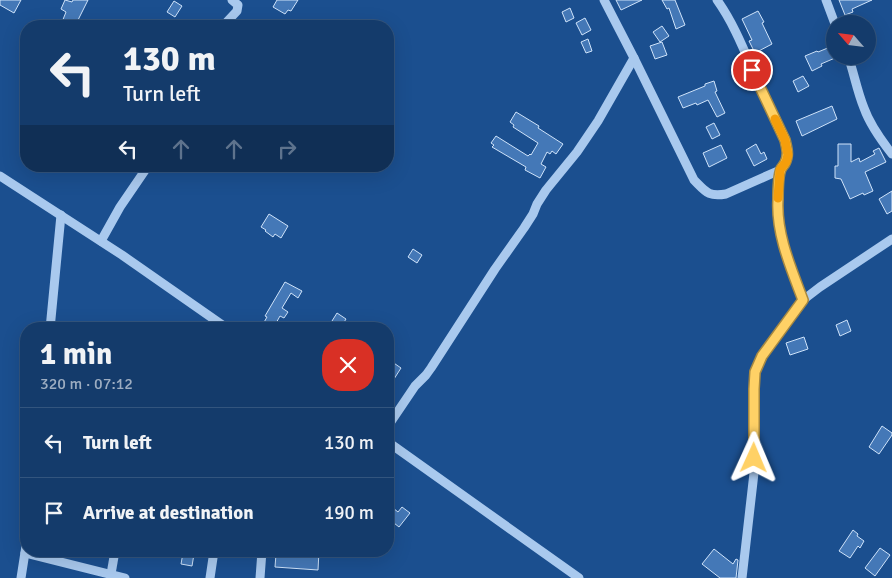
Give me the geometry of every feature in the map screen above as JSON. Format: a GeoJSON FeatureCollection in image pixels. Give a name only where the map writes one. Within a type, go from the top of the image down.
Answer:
{"type":"FeatureCollection","features":[{"type":"Feature","properties":{"kind":"street"},"geometry":{"type":"LineString","coordinates":[[228,20],[237,10],[238,5],[232,0]]}},
{"type":"Feature","properties":{"kind":"street"},"geometry":{"type":"LineString","coordinates":[[604,0],[694,180],[709,193],[716,196],[726,194],[780,170],[786,162],[788,155],[785,140],[721,1]]}},
{"type":"Feature","properties":{"kind":"street"},"geometry":{"type":"LineString","coordinates":[[826,0],[832,15]]}},
{"type":"Feature","properties":{"kind":"street"},"geometry":{"type":"LineString","coordinates":[[394,417],[415,386],[431,368],[524,228],[541,197],[598,121],[634,58]]}},
{"type":"Feature","properties":{"kind":"street"},"geometry":{"type":"LineString","coordinates":[[851,65],[873,128],[892,154]]}},
{"type":"Feature","properties":{"kind":"street"},"geometry":{"type":"LineString","coordinates":[[780,170],[777,202],[779,222],[783,242],[803,300]]}},
{"type":"Feature","properties":{"kind":"street"},"geometry":{"type":"LineString","coordinates":[[101,242],[120,207],[144,172]]}},
{"type":"Feature","properties":{"kind":"street"},"geometry":{"type":"LineString","coordinates":[[0,176],[61,215],[218,322]]}},
{"type":"Feature","properties":{"kind":"street"},"geometry":{"type":"LineString","coordinates":[[51,322],[61,215]]}},
{"type":"Feature","properties":{"kind":"street"},"geometry":{"type":"LineString","coordinates":[[742,578],[754,473],[755,372],[762,356],[803,300],[892,239]]}},
{"type":"Feature","properties":{"kind":"street"},"geometry":{"type":"LineString","coordinates":[[394,446],[579,578]]}},
{"type":"Feature","properties":{"kind":"street"},"geometry":{"type":"LineString","coordinates":[[21,578],[25,557]]}},
{"type":"Feature","properties":{"kind":"street"},"geometry":{"type":"LineString","coordinates":[[51,557],[125,578]]}},
{"type":"Feature","properties":{"kind":"street"},"geometry":{"type":"LineString","coordinates":[[111,574],[114,557]]}},
{"type":"Feature","properties":{"kind":"street"},"geometry":{"type":"LineString","coordinates":[[210,578],[213,557]]}},
{"type":"Feature","properties":{"kind":"street"},"geometry":{"type":"LineString","coordinates":[[260,578],[262,557]]}},
{"type":"Feature","properties":{"kind":"building"},"geometry":{"type":"Polygon","coordinates":[[[0,0],[21,0],[14,13],[0,5],[0,0]]]}},
{"type":"Feature","properties":{"kind":"building"},"geometry":{"type":"Polygon","coordinates":[[[65,0],[72,2],[73,0],[88,0],[78,20],[63,20],[66,12],[61,9],[65,0]]]}},
{"type":"Feature","properties":{"kind":"building"},"geometry":{"type":"Polygon","coordinates":[[[277,0],[298,0],[291,11],[288,10],[285,14],[273,7],[277,0]]]}},
{"type":"Feature","properties":{"kind":"building"},"geometry":{"type":"Polygon","coordinates":[[[616,0],[642,0],[621,10],[616,0]]]}},
{"type":"Feature","properties":{"kind":"building"},"geometry":{"type":"Polygon","coordinates":[[[662,0],[675,0],[685,25],[676,29],[669,8],[667,9],[662,0]]]}},
{"type":"Feature","properties":{"kind":"building"},"geometry":{"type":"Polygon","coordinates":[[[839,0],[872,0],[852,9],[853,12],[845,15],[839,0]]]}},
{"type":"Feature","properties":{"kind":"building"},"geometry":{"type":"Polygon","coordinates":[[[174,1],[182,6],[175,17],[167,12],[174,1]]]}},
{"type":"Feature","properties":{"kind":"building"},"geometry":{"type":"Polygon","coordinates":[[[570,8],[574,18],[566,22],[562,12],[570,8]]]}},
{"type":"Feature","properties":{"kind":"building"},"geometry":{"type":"Polygon","coordinates":[[[758,11],[772,44],[755,53],[749,41],[752,40],[742,19],[758,11]]]}},
{"type":"Feature","properties":{"kind":"building"},"geometry":{"type":"Polygon","coordinates":[[[585,18],[591,30],[582,35],[576,23],[585,18]]]}},
{"type":"Feature","properties":{"kind":"building"},"geometry":{"type":"Polygon","coordinates":[[[662,26],[669,36],[660,42],[653,32],[662,26]]]}},
{"type":"Feature","properties":{"kind":"building"},"geometry":{"type":"Polygon","coordinates":[[[588,39],[592,51],[586,53],[581,42],[588,39]]]}},
{"type":"Feature","properties":{"kind":"building"},"geometry":{"type":"Polygon","coordinates":[[[662,42],[667,55],[655,59],[650,46],[662,42]]]}},
{"type":"Feature","properties":{"kind":"building"},"geometry":{"type":"Polygon","coordinates":[[[826,49],[826,62],[812,71],[805,56],[826,49]]]}},
{"type":"Feature","properties":{"kind":"building"},"geometry":{"type":"Polygon","coordinates":[[[763,62],[770,72],[763,77],[758,66],[763,62]]]}},
{"type":"Feature","properties":{"kind":"building"},"geometry":{"type":"Polygon","coordinates":[[[803,76],[809,86],[798,92],[793,81],[803,76]]]}},
{"type":"Feature","properties":{"kind":"building"},"geometry":{"type":"Polygon","coordinates":[[[714,81],[717,91],[715,92],[725,113],[717,117],[708,100],[683,108],[678,97],[714,81]]]}},
{"type":"Feature","properties":{"kind":"building"},"geometry":{"type":"Polygon","coordinates":[[[832,106],[837,119],[802,136],[796,121],[832,106]]]}},
{"type":"Feature","properties":{"kind":"building"},"geometry":{"type":"Polygon","coordinates":[[[516,112],[563,144],[556,154],[552,151],[550,154],[547,152],[541,164],[546,167],[540,178],[525,170],[526,167],[492,147],[494,145],[491,143],[496,136],[528,156],[531,155],[538,143],[513,127],[514,125],[510,122],[516,112]]]}},
{"type":"Feature","properties":{"kind":"building"},"geometry":{"type":"Polygon","coordinates":[[[714,123],[720,135],[712,139],[706,127],[714,123]]]}},
{"type":"Feature","properties":{"kind":"building"},"geometry":{"type":"Polygon","coordinates":[[[756,144],[761,154],[764,152],[767,159],[754,166],[746,150],[756,144]]]}},
{"type":"Feature","properties":{"kind":"building"},"geometry":{"type":"Polygon","coordinates":[[[838,144],[851,144],[851,162],[859,158],[860,162],[875,154],[873,151],[879,148],[886,162],[865,172],[873,191],[850,199],[841,179],[835,178],[835,166],[838,166],[838,144]]]}},
{"type":"Feature","properties":{"kind":"building"},"geometry":{"type":"Polygon","coordinates":[[[721,145],[727,158],[709,167],[703,153],[721,145]]]}},
{"type":"Feature","properties":{"kind":"building"},"geometry":{"type":"Polygon","coordinates":[[[892,191],[892,211],[887,214],[879,199],[892,191]]]}},
{"type":"Feature","properties":{"kind":"building"},"geometry":{"type":"Polygon","coordinates":[[[269,214],[288,226],[281,238],[275,234],[273,237],[261,227],[269,214]]]}},
{"type":"Feature","properties":{"kind":"building"},"geometry":{"type":"Polygon","coordinates":[[[413,249],[422,255],[417,263],[408,257],[413,249]]]}},
{"type":"Feature","properties":{"kind":"building"},"geometry":{"type":"Polygon","coordinates":[[[285,282],[302,291],[298,298],[291,293],[282,308],[288,312],[284,318],[280,316],[277,322],[264,322],[267,317],[265,316],[285,282]]]}},
{"type":"Feature","properties":{"kind":"building"},"geometry":{"type":"Polygon","coordinates":[[[337,313],[346,319],[344,322],[332,321],[337,313]]]}},
{"type":"Feature","properties":{"kind":"building"},"geometry":{"type":"Polygon","coordinates":[[[847,320],[851,331],[840,336],[836,325],[847,320]]]}},
{"type":"Feature","properties":{"kind":"building"},"geometry":{"type":"Polygon","coordinates":[[[804,337],[808,349],[790,355],[786,343],[804,337]]]}},
{"type":"Feature","properties":{"kind":"building"},"geometry":{"type":"Polygon","coordinates":[[[394,363],[401,368],[394,379],[394,363]]]}},
{"type":"Feature","properties":{"kind":"building"},"geometry":{"type":"Polygon","coordinates":[[[882,426],[892,435],[879,454],[869,447],[882,426]]]}},
{"type":"Feature","properties":{"kind":"building"},"geometry":{"type":"Polygon","coordinates":[[[402,507],[410,513],[399,527],[394,523],[394,509],[398,512],[402,507]]]}},
{"type":"Feature","properties":{"kind":"building"},"geometry":{"type":"Polygon","coordinates":[[[853,530],[864,541],[850,558],[839,551],[853,530]]]}},
{"type":"Feature","properties":{"kind":"building"},"geometry":{"type":"Polygon","coordinates":[[[880,548],[890,555],[875,576],[865,568],[880,548]]]}},
{"type":"Feature","properties":{"kind":"building"},"geometry":{"type":"Polygon","coordinates":[[[714,549],[733,564],[736,559],[738,560],[736,578],[720,578],[702,564],[714,549]]]}},
{"type":"Feature","properties":{"kind":"building"},"geometry":{"type":"Polygon","coordinates":[[[182,557],[194,557],[192,566],[181,564],[182,557]]]}},
{"type":"Feature","properties":{"kind":"building"},"geometry":{"type":"Polygon","coordinates":[[[276,557],[319,557],[318,570],[275,567],[276,557]]]}},
{"type":"Feature","properties":{"kind":"slow traffic"},"geometry":{"type":"LineString","coordinates":[[775,119],[785,140],[788,155],[786,162],[780,170],[778,198]]}},
{"type":"Feature","properties":{"kind":"route"},"geometry":{"type":"LineString","coordinates":[[752,70],[787,148],[786,162],[780,170],[777,202],[779,222],[791,268],[803,300],[762,356],[755,372],[754,458]]}}]}
